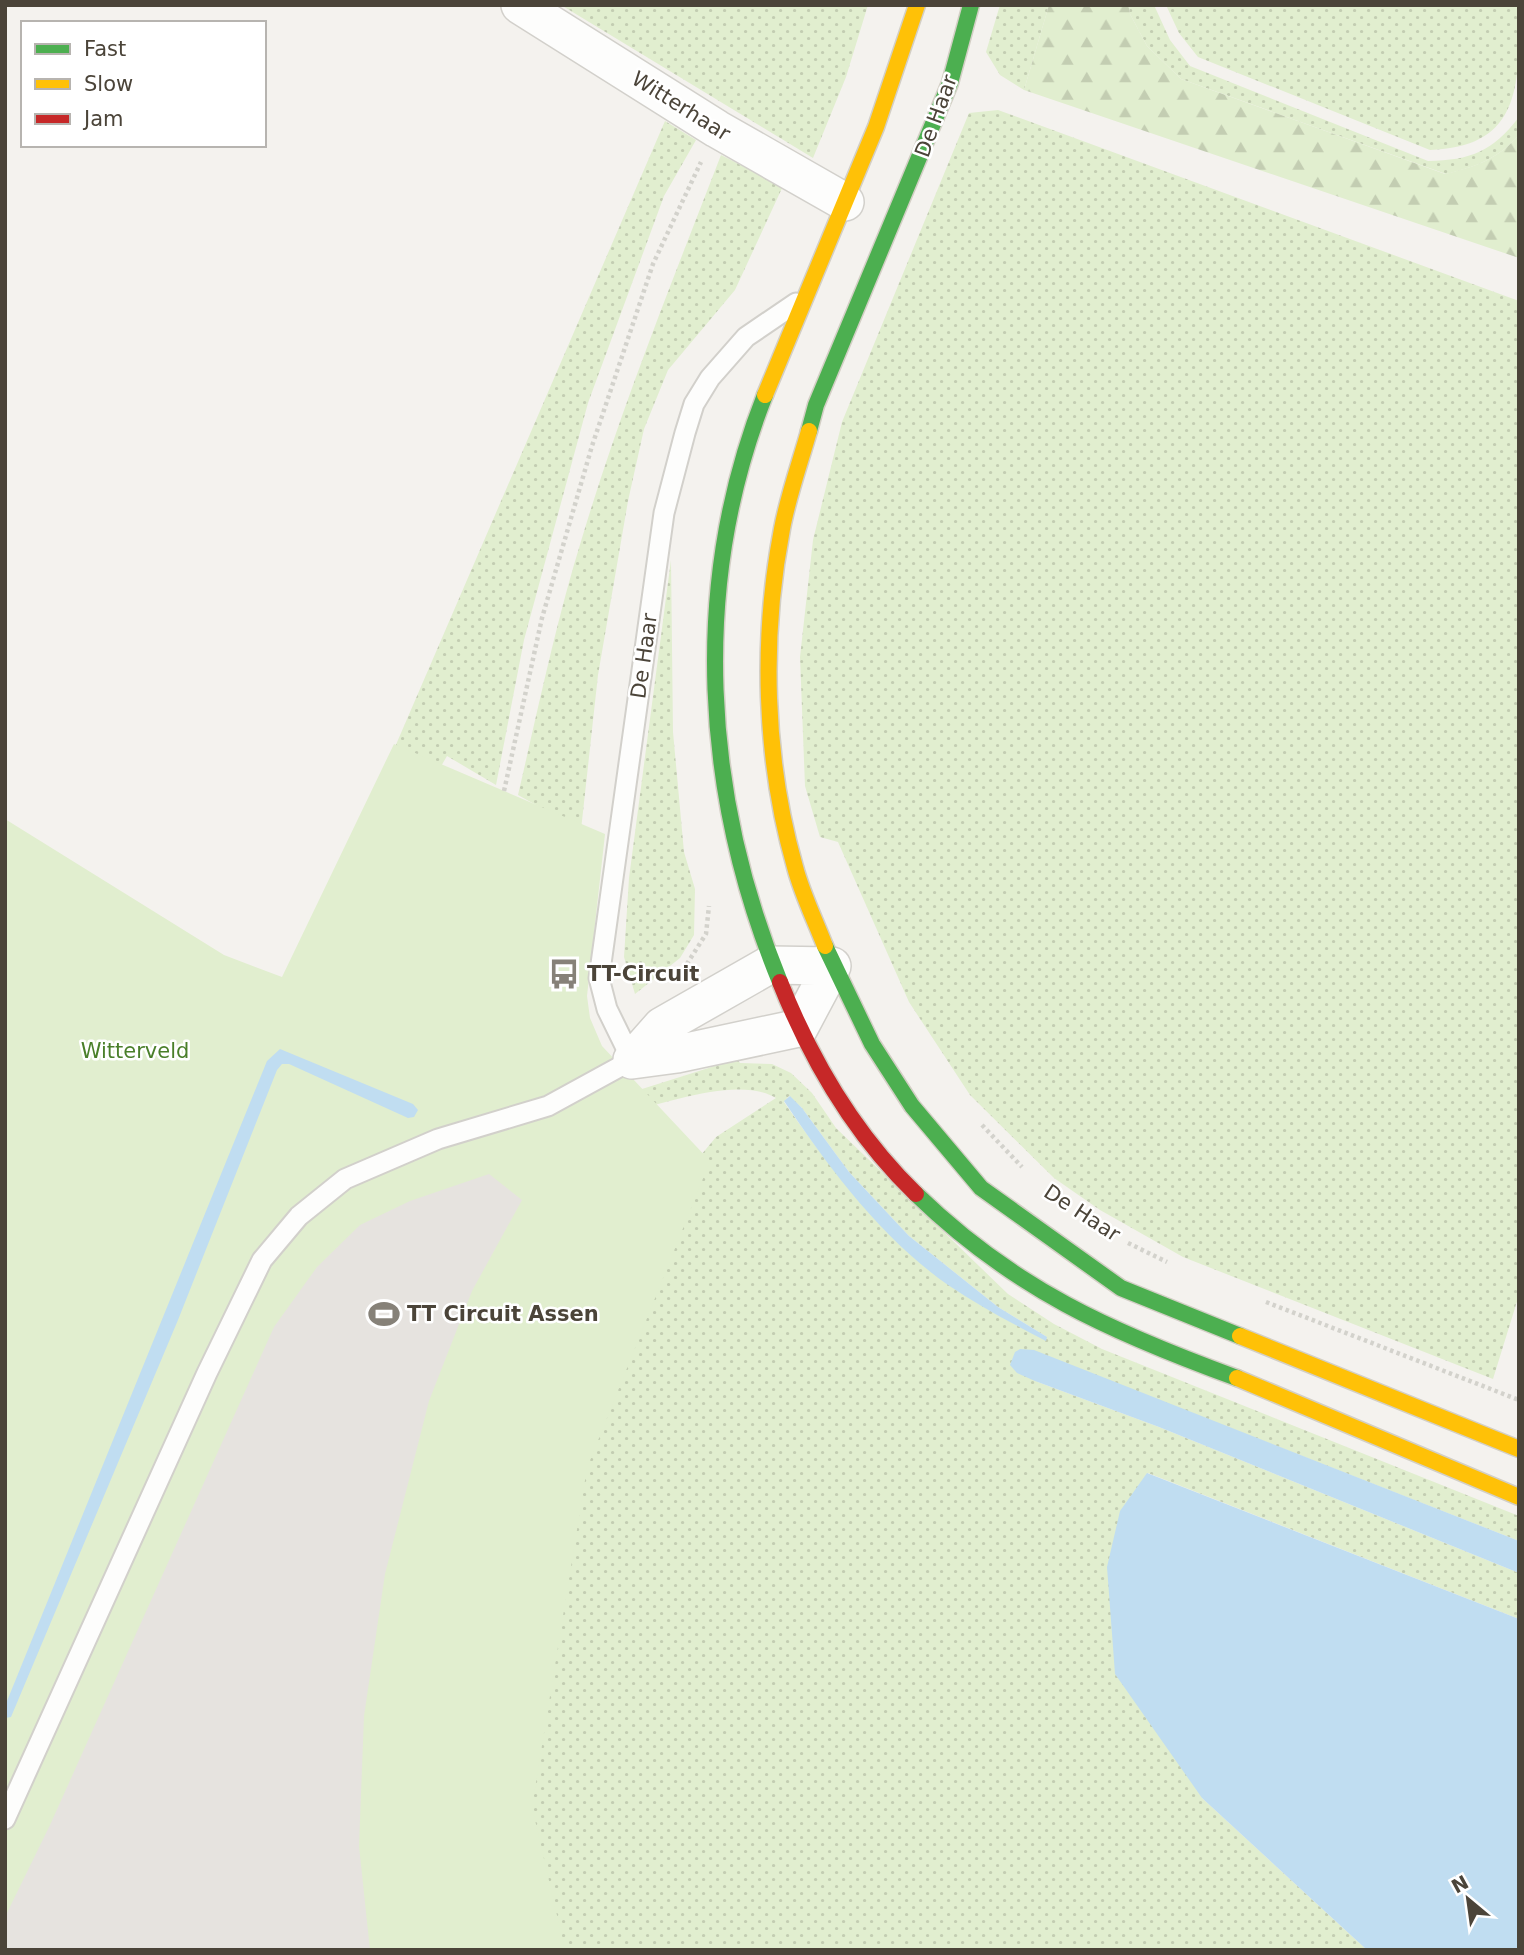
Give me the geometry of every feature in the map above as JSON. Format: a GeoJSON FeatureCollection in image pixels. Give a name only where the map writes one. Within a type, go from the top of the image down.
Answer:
{"type":"FeatureCollection","features":[{"type":"Feature","properties":{"kind":"street","name":"Witterhaar"},"geometry":{"type":"LineString","coordinates":[[520,5],[717,129],[851,205]]}},
{"type":"Feature","properties":{"kind":"street"},"geometry":{"type":"LineString","coordinates":[[917,5],[851,205],[805,297],[757,415],[734,491],[720,572],[714,648],[715,714],[723,791],[742,881],[769,965],[799,1028],[875,1151],[966,1240],[1036,1290],[1119,1332],[1333,1416],[1519,1497]]}},
{"type":"Feature","properties":{"kind":"street","name":"De Haar"},"geometry":{"type":"LineString","coordinates":[[971,5],[950,83],[888,221],[816,405],[782,528],[772,604],[769,670],[779,802],[795,868],[832,966],[872,1044],[912,1106],[981,1188],[1121,1288],[1519,1449]]}},
{"type":"Feature","properties":{"kind":"street"},"geometry":{"type":"LineString","coordinates":[[769,965],[832,966],[799,1028],[677,1054],[632,1060],[662,1026],[769,965]]}},
{"type":"Feature","properties":{"kind":"lane","name":"De Haar"},"geometry":{"type":"LineString","coordinates":[[632,1060],[607,1009],[599,978],[664,513],[694,404],[710,378],[746,337],[805,297]]}},
{"type":"Feature","properties":{"kind":"lane"},"geometry":{"type":"LineString","coordinates":[[5,1819],[207,1373],[262,1260],[299,1216],[345,1179],[438,1139],[548,1106],[632,1060]]}},
{"type":"Feature","properties":{"kind":"path"},"geometry":{"type":"LineString","coordinates":[[504,791],[542,618],[592,446],[653,264],[717,129]]}},
{"type":"Feature","properties":{"kind":"path","name":"De Haar"},"geometry":{"type":"LineString","coordinates":[[973,1116],[1029,1174]]}},
{"type":"Feature","properties":{"kind":"path","name":"De Haar"},"geometry":{"type":"LineString","coordinates":[[1125,1241],[1169,1263]]}},
{"type":"Feature","properties":{"kind":"path"},"geometry":{"type":"LineString","coordinates":[[1258,1299],[1519,1400]]}},
{"type":"Feature","properties":{"kind":"green space"},"geometry":{"type":"Polygon","coordinates":[[[561,5],[868,5],[846,77],[813,158],[561,5]]]}},
{"type":"Feature","properties":{"kind":"green space"},"geometry":{"type":"Polygon","coordinates":[[[1000,5],[1049,5],[1024,90],[1000,75],[986,52],[1000,5]]]}},
{"type":"Feature","properties":{"kind":"green space"},"geometry":{"type":"Polygon","coordinates":[[[1049,5],[1129,5],[1130,14],[1147,46],[1181,79],[1445,174],[1485,161],[1503,150],[1519,135],[1519,258],[1024,90],[1049,5]]]}},
{"type":"Feature","properties":{"kind":"green space"},"geometry":{"type":"Polygon","coordinates":[[[1129,5],[1154,5],[1170,40],[1190,66],[1428,161],[1457,159],[1480,152],[1499,138],[1519,117],[1519,135],[1486,161],[1446,174],[1181,79],[1147,46],[1130,14],[1129,5]]]}},
{"type":"Feature","properties":{"kind":"green space"},"geometry":{"type":"Polygon","coordinates":[[[1166,5],[1519,5],[1516,83],[1510,105],[1499,123],[1484,137],[1461,146],[1430,150],[1198,57],[1179,33],[1166,5]]]}},
{"type":"Feature","properties":{"kind":"green space"},"geometry":{"type":"Polygon","coordinates":[[[998,110],[1519,301],[1519,1295],[1493,1379],[1183,1257],[1100,1210],[1054,1178],[970,1095],[909,1002],[838,842],[820,837],[805,786],[800,657],[813,540],[842,422],[969,113],[998,110]]]}},
{"type":"Feature","properties":{"kind":"green space"},"geometry":{"type":"Polygon","coordinates":[[[665,121],[696,140],[664,196],[588,403],[524,640],[496,785],[447,756],[380,871],[294,981],[665,121]]]}},
{"type":"Feature","properties":{"kind":"green space"},"geometry":{"type":"Polygon","coordinates":[[[721,155],[783,186],[735,290],[668,370],[644,429],[628,501],[598,675],[581,830],[518,795],[564,602],[597,489],[648,345],[721,155]]]}},
{"type":"Feature","properties":{"kind":"green space"},"geometry":{"type":"Polygon","coordinates":[[[671,560],[673,732],[684,852],[695,889],[694,935],[680,958],[635,994],[624,957],[629,878],[671,560]]]}},
{"type":"Feature","properties":{"kind":"green space","name":"TT Circuit Assen"},"geometry":{"type":"Polygon","coordinates":[[[394,744],[605,834],[587,996],[590,1018],[602,1046],[710,1161],[587,1468],[532,1807],[565,1950],[5,1950],[5,819],[224,955],[282,977],[394,744]]]}},
{"type":"Feature","properties":{"kind":"green space"},"geometry":{"type":"Polygon","coordinates":[[[737,1059],[740,1063],[772,1064],[791,1073],[812,1093],[836,1128],[1008,1294],[1054,1324],[1102,1349],[1519,1516],[1519,1541],[1233,1429],[1035,1381],[1159,1427],[1519,1573],[1519,1619],[1148,1473],[1202,1798],[1367,1950],[472,1950],[628,1243],[716,1137],[776,1098],[743,1089],[724,1090],[631,1111],[623,1095],[737,1059]],[[789,1096],[784,1102],[837,1174],[898,1240],[931,1270],[967,1296],[1006,1319],[1047,1337],[998,1307],[909,1236],[849,1172],[802,1108],[789,1096]]]}},
{"type":"Feature","properties":{"kind":"shaded area"},"geometry":{"type":"Polygon","coordinates":[[[489,1174],[522,1200],[472,1291],[429,1401],[385,1574],[364,1716],[359,1846],[370,1950],[5,1950],[5,1917],[50,1825],[274,1327],[317,1267],[360,1225],[410,1201],[489,1174]]]}},
{"type":"Feature","properties":{"kind":"water"},"geometry":{"type":"Polygon","coordinates":[[[280,1049],[413,1104],[418,1110],[414,1117],[408,1118],[289,1064],[282,1064],[277,1070],[178,1320],[11,1717],[5,1718],[5,1706],[267,1061],[280,1049]]]}},
{"type":"Feature","properties":{"kind":"water"},"geometry":{"type":"Polygon","coordinates":[[[790,1096],[802,1108],[849,1172],[909,1236],[998,1307],[1047,1337],[1046,1341],[960,1293],[900,1246],[858,1200],[819,1151],[784,1101],[790,1096]]]}},
{"type":"Feature","properties":{"kind":"water"},"geometry":{"type":"Polygon","coordinates":[[[1020,1349],[1034,1350],[1519,1541],[1519,1573],[1159,1427],[1017,1373],[1010,1365],[1015,1352],[1020,1349]]]}},
{"type":"Feature","properties":{"kind":"water"},"geometry":{"type":"Polygon","coordinates":[[[1147,1473],[1519,1619],[1519,1950],[1367,1950],[1202,1798],[1115,1674],[1107,1567],[1120,1511],[1147,1473]]]}},
{"type":"Feature","properties":{"kind":"traffic: fast"},"geometry":{"type":"LineString","coordinates":[[809,431],[816,405],[950,83],[971,5]]}},
{"type":"Feature","properties":{"kind":"traffic: fast"},"geometry":{"type":"LineString","coordinates":[[765,395],[741,467],[725,540],[716,615],[716,689],[722,764],[735,838],[754,911],[780,982]]}},
{"type":"Feature","properties":{"kind":"traffic: fast"},"geometry":{"type":"LineString","coordinates":[[825,946],[872,1044],[912,1106],[981,1188],[1121,1288],[1240,1336]]}},
{"type":"Feature","properties":{"kind":"traffic: fast"},"geometry":{"type":"LineString","coordinates":[[916,1194],[953,1227],[1027,1282],[1106,1325],[1237,1378]]}},
{"type":"Feature","properties":{"kind":"traffic: slow"},"geometry":{"type":"LineString","coordinates":[[765,395],[876,127],[917,5]]}},
{"type":"Feature","properties":{"kind":"traffic: slow"},"geometry":{"type":"LineString","coordinates":[[809,431],[787,504],[775,570],[769,698],[777,784],[785,826],[801,887],[825,946]]}},
{"type":"Feature","properties":{"kind":"traffic: slow"},"geometry":{"type":"LineString","coordinates":[[1240,1336],[1519,1449]]}},
{"type":"Feature","properties":{"kind":"traffic: slow"},"geometry":{"type":"LineString","coordinates":[[1237,1378],[1519,1497]]}},
{"type":"Feature","properties":{"kind":"traffic: jam"},"geometry":{"type":"LineString","coordinates":[[780,982],[806,1040],[837,1096],[874,1147],[916,1194]]}},
{"type":"Feature","properties":{"kind":"place","name":"TT-Circuit"},"geometry":{"type":"Point","coordinates":[564,974]}},
{"type":"Feature","properties":{"kind":"place","name":"TT Circuit Assen"},"geometry":{"type":"Point","coordinates":[384,1314]}},
{"type":"Feature","properties":{"kind":"park label","name":"Witterveld"},"geometry":{"type":"Point","coordinates":[135,1051]}}]}
